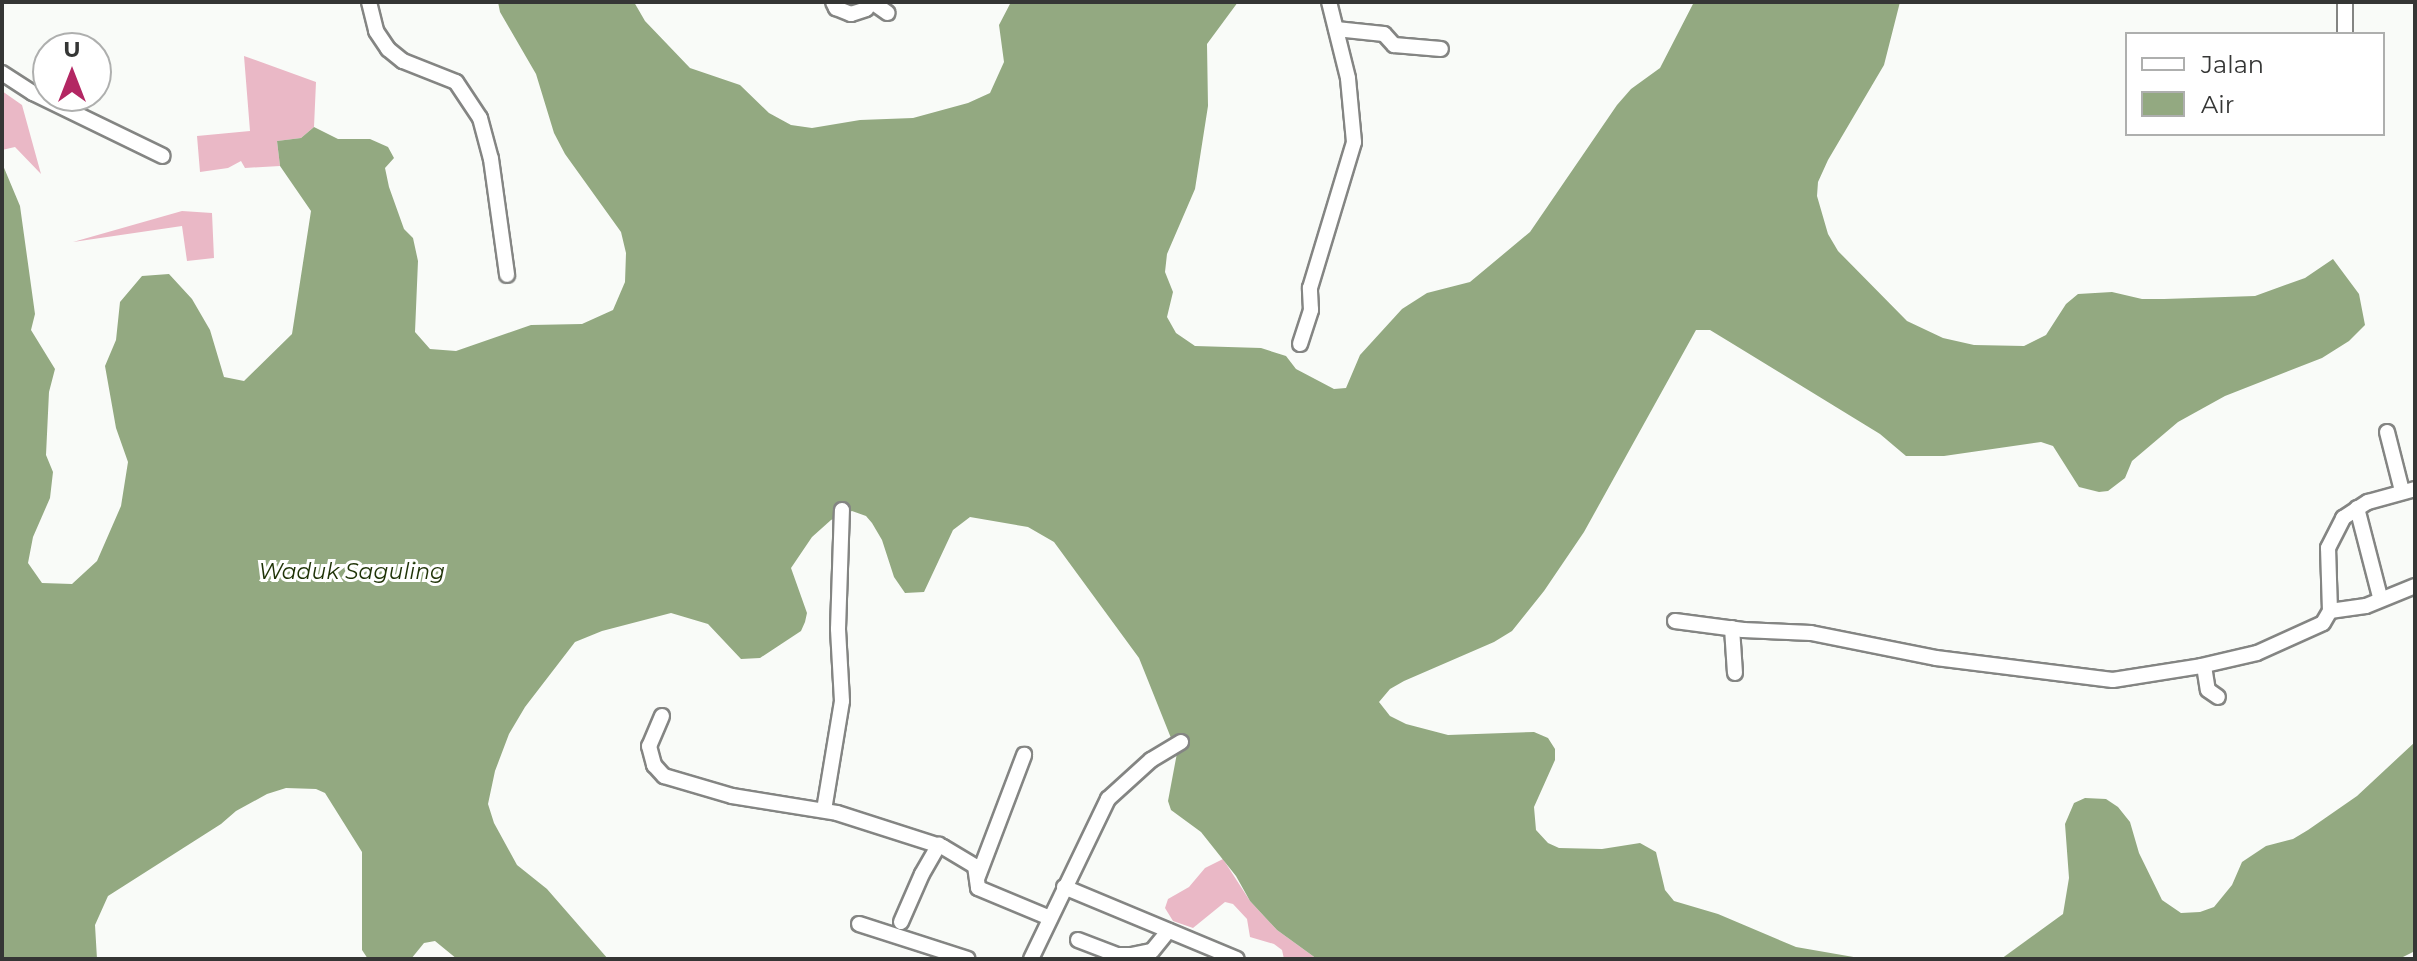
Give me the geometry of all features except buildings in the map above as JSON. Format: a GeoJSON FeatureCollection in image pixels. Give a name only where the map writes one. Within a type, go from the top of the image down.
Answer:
{"type":"FeatureCollection","features":[{"type":"Feature","properties":{"kind":"street"},"geometry":{"type":"LineString","coordinates":[[369,2],[376,31],[388,49],[403,61],[456,82],[480,118],[491,159],[507,275]]}},
{"type":"Feature","properties":{"kind":"street"},"geometry":{"type":"LineString","coordinates":[[833,2],[836,8],[851,14],[866,9],[872,2],[888,13]]}},
{"type":"Feature","properties":{"kind":"street"},"geometry":{"type":"LineString","coordinates":[[1300,344],[1311,310],[1310,288],[1354,142],[1348,78],[1329,2]]}},
{"type":"Feature","properties":{"kind":"street"},"geometry":{"type":"LineString","coordinates":[[2345,2],[2345,32]]}},
{"type":"Feature","properties":{"kind":"street"},"geometry":{"type":"LineString","coordinates":[[1336,29],[1384,34],[1391,37],[1394,45],[1441,49]]}},
{"type":"Feature","properties":{"kind":"street"},"geometry":{"type":"LineString","coordinates":[[2,73],[33,93],[163,156]]}},
{"type":"Feature","properties":{"kind":"street"},"geometry":{"type":"LineString","coordinates":[[1675,621],[1811,633],[1936,658],[2113,680],[2204,666],[2257,653],[2323,623],[2330,611],[2328,548],[2343,518],[2357,508],[2408,490],[2387,432]]}},
{"type":"Feature","properties":{"kind":"street"},"geometry":{"type":"LineString","coordinates":[[2357,508],[2380,597]]}},
{"type":"Feature","properties":{"kind":"street"},"geometry":{"type":"LineString","coordinates":[[824,810],[842,701],[838,629],[842,510]]}},
{"type":"Feature","properties":{"kind":"street"},"geometry":{"type":"LineString","coordinates":[[2330,611],[2345,612],[2415,586]]}},
{"type":"Feature","properties":{"kind":"street"},"geometry":{"type":"LineString","coordinates":[[1732,628],[1735,673]]}},
{"type":"Feature","properties":{"kind":"street"},"geometry":{"type":"LineString","coordinates":[[2204,666],[2208,690],[2218,697]]}},
{"type":"Feature","properties":{"kind":"street"},"geometry":{"type":"LineString","coordinates":[[662,716],[649,746],[654,765],[664,776],[732,796],[824,810],[887,826],[939,845],[973,864],[978,888],[1050,918]]}},
{"type":"Feature","properties":{"kind":"street"},"geometry":{"type":"LineString","coordinates":[[1031,959],[1112,794],[1151,760],[1181,742]]}},
{"type":"Feature","properties":{"kind":"street"},"geometry":{"type":"LineString","coordinates":[[976,883],[1024,755]]}},
{"type":"Feature","properties":{"kind":"street"},"geometry":{"type":"LineString","coordinates":[[901,922],[922,874],[939,845]]}},
{"type":"Feature","properties":{"kind":"street"},"geometry":{"type":"LineString","coordinates":[[1064,887],[1237,959]]}},
{"type":"Feature","properties":{"kind":"street"},"geometry":{"type":"LineString","coordinates":[[859,924],[968,959]]}},
{"type":"Feature","properties":{"kind":"street"},"geometry":{"type":"LineString","coordinates":[[1078,940],[1117,955],[1131,955],[1152,951],[1168,931]]}},
{"type":"Feature","properties":{"kind":"shaded area"},"geometry":{"type":"Polygon","coordinates":[[[244,56],[316,82],[314,127],[301,138],[277,141],[280,166],[245,168],[241,161],[228,168],[200,172],[197,136],[250,131],[244,56]]]}},
{"type":"Feature","properties":{"kind":"shaded area"},"geometry":{"type":"Polygon","coordinates":[[[2,91],[22,105],[41,174],[15,147],[2,150],[2,91]]]}},
{"type":"Feature","properties":{"kind":"shaded area"},"geometry":{"type":"Polygon","coordinates":[[[182,211],[212,213],[214,258],[187,261],[182,226],[73,242],[182,211]]]}},
{"type":"Feature","properties":{"kind":"shaded area"},"geometry":{"type":"Polygon","coordinates":[[[1223,859],[1250,901],[1277,930],[1317,959],[1284,959],[1282,950],[1274,944],[1250,937],[1247,919],[1233,904],[1225,902],[1193,928],[1173,921],[1165,908],[1168,899],[1189,887],[1205,868],[1223,859]]]}},
{"type":"Feature","properties":{"kind":"water","name":"Waduk Saguling"},"geometry":{"type":"Polygon","coordinates":[[[498,2],[634,2],[645,21],[690,68],[740,85],[769,113],[791,125],[812,128],[860,120],[913,118],[968,103],[990,93],[1004,62],[999,25],[1011,2],[1238,2],[1207,44],[1208,106],[1195,189],[1167,254],[1165,272],[1173,292],[1167,317],[1176,333],[1195,346],[1261,348],[1286,356],[1296,369],[1334,389],[1346,388],[1360,355],[1402,309],[1427,293],[1470,282],[1530,232],[1617,105],[1631,89],[1660,68],[1694,2],[1900,2],[1884,65],[1828,160],[1818,182],[1817,196],[1828,234],[1838,251],[1907,321],[1943,338],[1974,345],[2024,346],[2046,335],[2066,304],[2078,294],[2112,292],[2142,299],[2255,296],[2305,278],[2333,259],[2359,294],[2365,325],[2349,341],[2322,358],[2225,396],[2178,422],[2132,461],[2125,478],[2108,491],[2099,492],[2079,487],[2053,446],[2041,442],[1944,456],[1906,456],[1880,434],[1710,330],[1696,330],[1584,532],[1512,631],[1494,642],[1404,681],[1390,689],[1379,702],[1390,716],[1406,724],[1448,735],[1534,732],[1548,738],[1555,749],[1555,760],[1534,807],[1536,830],[1548,843],[1559,848],[1602,849],[1640,843],[1656,852],[1665,890],[1674,901],[1718,914],[1796,947],[1865,959],[1317,959],[1277,930],[1250,901],[1236,876],[1201,832],[1171,810],[1168,801],[1177,753],[1139,658],[1054,542],[1028,527],[970,517],[953,530],[924,592],[905,593],[894,577],[882,540],[872,523],[866,516],[852,511],[831,520],[812,537],[791,568],[807,613],[805,622],[801,631],[760,658],[741,659],[708,624],[671,613],[602,631],[575,642],[525,707],[509,734],[495,771],[488,804],[494,823],[517,865],[547,889],[608,959],[457,959],[435,941],[424,943],[411,959],[368,959],[362,950],[362,852],[325,793],[316,789],[286,788],[267,794],[236,811],[221,824],[108,896],[95,925],[97,959],[2,959],[2,163],[20,206],[35,314],[31,330],[55,369],[49,392],[46,455],[53,472],[50,498],[33,537],[28,563],[42,583],[72,584],[97,561],[121,506],[128,462],[116,428],[105,366],[116,340],[120,302],[142,276],[169,274],[192,299],[210,330],[224,377],[244,381],[292,334],[311,211],[280,166],[277,141],[301,138],[314,127],[338,139],[370,139],[388,147],[394,158],[385,168],[389,187],[404,229],[413,238],[418,261],[415,332],[430,349],[456,351],[531,325],[582,324],[613,310],[625,282],[626,253],[621,232],[565,154],[554,133],[536,74],[500,12],[498,2]]]}},
{"type":"Feature","properties":{"kind":"water"},"geometry":{"type":"Polygon","coordinates":[[[2415,742],[2415,951],[2399,959],[2001,959],[2063,914],[2069,878],[2065,824],[2074,803],[2085,798],[2106,799],[2118,807],[2130,822],[2139,853],[2162,900],[2181,913],[2200,912],[2214,907],[2232,885],[2242,862],[2266,846],[2293,839],[2308,830],[2357,796],[2415,742]]]}}]}
